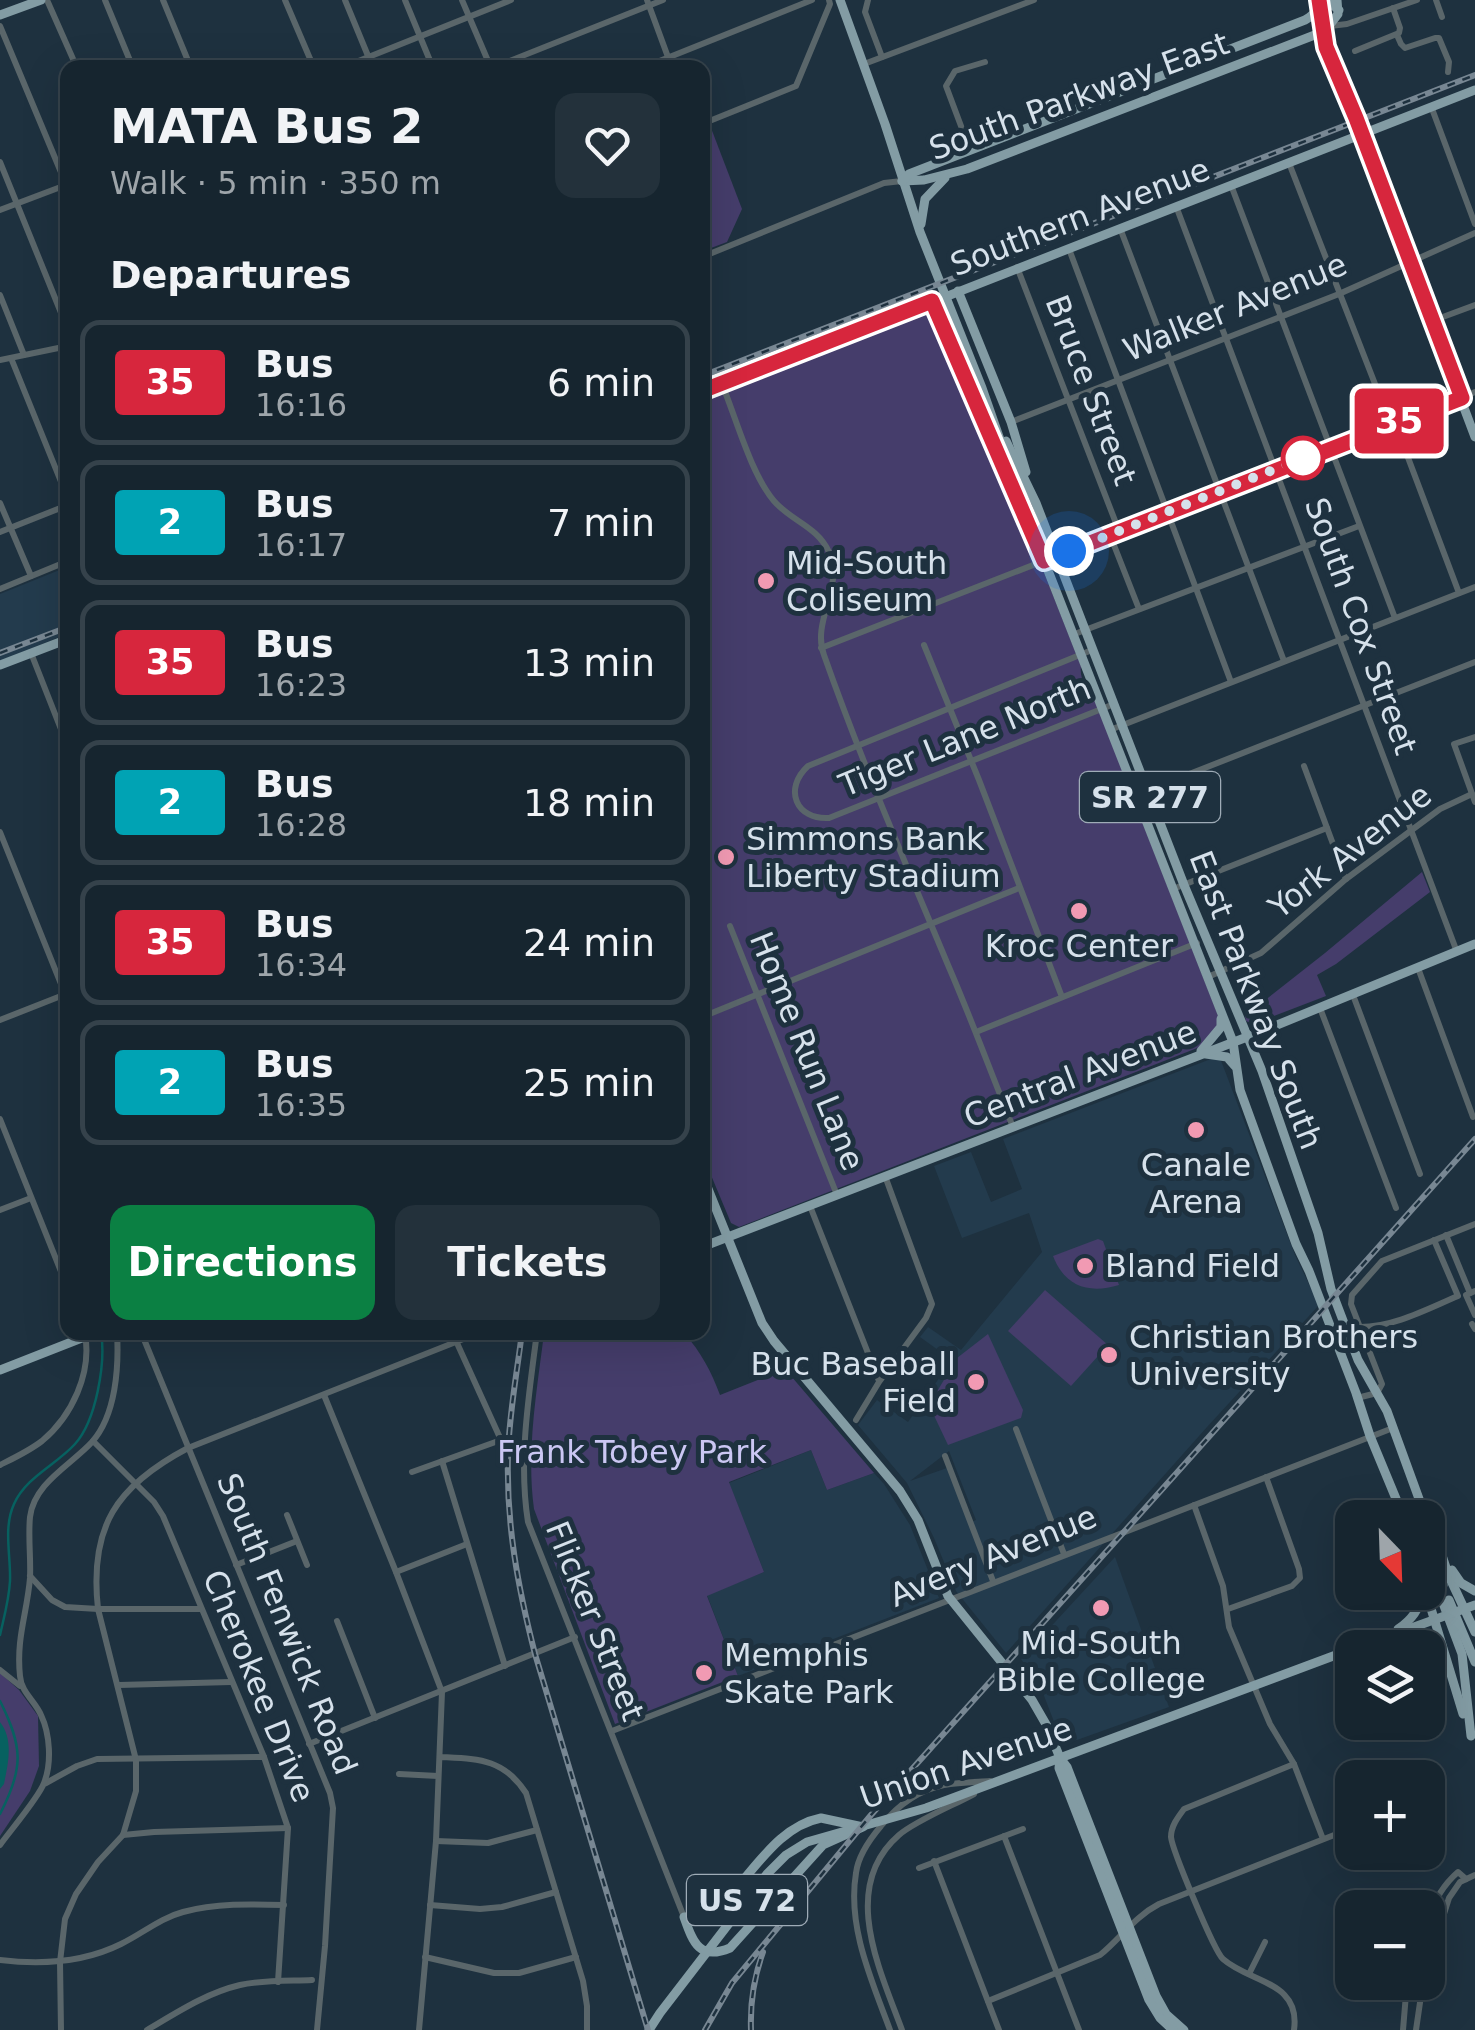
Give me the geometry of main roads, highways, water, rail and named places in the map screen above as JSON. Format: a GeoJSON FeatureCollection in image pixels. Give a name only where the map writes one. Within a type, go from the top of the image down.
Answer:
{"type":"FeatureCollection","features":[{"type":"Feature","properties":{"kind":"main road"},"geometry":{"type":"LineString","coordinates":[[0,16],[27,2],[44,0]]}},
{"type":"Feature","properties":{"kind":"main road","name":"SR 277"},"geometry":{"type":"LineString","coordinates":[[840,0],[902,181]]}},
{"type":"Feature","properties":{"kind":"main road"},"geometry":{"type":"LineString","coordinates":[[1320,4],[1328,28]]}},
{"type":"Feature","properties":{"kind":"main road","name":"South Parkway East"},"geometry":{"type":"LineString","coordinates":[[902,181],[909,174],[1305,20],[1315,15],[1320,4],[1338,8]]}},
{"type":"Feature","properties":{"kind":"main road"},"geometry":{"type":"LineString","coordinates":[[1338,8],[1328,28],[1326,47],[1475,437]]}},
{"type":"Feature","properties":{"kind":"main road","name":"South Parkway East"},"geometry":{"type":"LineString","coordinates":[[902,181],[950,175],[1328,28]]}},
{"type":"Feature","properties":{"kind":"main road","name":"Southern Avenue"},"geometry":{"type":"LineString","coordinates":[[710,389],[1475,90]]}},
{"type":"Feature","properties":{"kind":"main road"},"geometry":{"type":"LineString","coordinates":[[1070,112],[1076,127]]}},
{"type":"Feature","properties":{"kind":"main road"},"geometry":{"type":"LineString","coordinates":[[920,232],[925,199],[950,175]]}},
{"type":"Feature","properties":{"kind":"main road","name":"East Parkway South"},"geometry":{"type":"LineString","coordinates":[[902,181],[1072,635],[1233,1042],[1238,1083],[1296,1244],[1397,1500]]}},
{"type":"Feature","properties":{"kind":"main road"},"geometry":{"type":"LineString","coordinates":[[958,290],[1011,422],[1036,504]]}},
{"type":"Feature","properties":{"kind":"main road"},"geometry":{"type":"LineString","coordinates":[[932,301],[1027,517]]}},
{"type":"Feature","properties":{"kind":"main road","name":"East Parkway South"},"geometry":{"type":"LineString","coordinates":[[982,390],[1036,504],[1184,885],[1248,1036],[1318,1233],[1331,1290],[1422,1500]]}},
{"type":"Feature","properties":{"kind":"main road"},"geometry":{"type":"LineString","coordinates":[[0,665],[60,642]]}},
{"type":"Feature","properties":{"kind":"main road","name":"Central Avenue"},"geometry":{"type":"LineString","coordinates":[[710,1244],[1475,944]]}},
{"type":"Feature","properties":{"kind":"main road"},"geometry":{"type":"LineString","coordinates":[[1198,1055],[1222,1026],[1221,1011]]}},
{"type":"Feature","properties":{"kind":"main road"},"geometry":{"type":"LineString","coordinates":[[1198,1055],[1227,1056],[1236,1068]]}},
{"type":"Feature","properties":{"kind":"main road"},"geometry":{"type":"LineString","coordinates":[[710,1193],[762,1324],[900,1491],[922,1529],[951,1600],[1038,1711],[1126,1929],[1149,2000],[1172,2030]]}},
{"type":"Feature","properties":{"kind":"main road"},"geometry":{"type":"LineString","coordinates":[[0,1370],[74,1340]]}},
{"type":"Feature","properties":{"kind":"main road"},"geometry":{"type":"LineString","coordinates":[[1445,1556],[1454,1576],[1475,1591]]}},
{"type":"Feature","properties":{"kind":"main road"},"geometry":{"type":"LineString","coordinates":[[1445,1568],[1475,1632]]}},
{"type":"Feature","properties":{"kind":"main road","name":"East Parkway South"},"geometry":{"type":"LineString","coordinates":[[1445,1589],[1475,1662]]}},
{"type":"Feature","properties":{"kind":"main road","name":"Union Avenue"},"geometry":{"type":"LineString","coordinates":[[1403,1630],[1466,1608]]}},
{"type":"Feature","properties":{"kind":"main road"},"geometry":{"type":"LineString","coordinates":[[1445,1609],[1462,1654],[1471,1736]]}},
{"type":"Feature","properties":{"kind":"main road"},"geometry":{"type":"LineString","coordinates":[[1397,1630],[1416,1610]]}},
{"type":"Feature","properties":{"kind":"main road"},"geometry":{"type":"LineString","coordinates":[[1433,1610],[1475,1750]]}},
{"type":"Feature","properties":{"kind":"main road","name":"Union Avenue"},"geometry":{"type":"LineString","coordinates":[[646,2030],[767,1874],[807,1842],[926,1808],[1335,1655]]}},
{"type":"Feature","properties":{"kind":"main road"},"geometry":{"type":"LineString","coordinates":[[821,1818],[862,1827],[823,1845],[730,1948],[705,1951],[693,1941],[684,1916],[704,1917],[723,1903],[787,1833],[802,1822],[821,1818]]}},
{"type":"Feature","properties":{"kind":"main road"},"geometry":{"type":"LineString","coordinates":[[1133,1948],[1166,2014],[1184,2030]]}},
{"type":"Feature","properties":{"kind":"waterway"},"geometry":{"type":"LineString","coordinates":[[0,1635],[9,1588],[8,1532],[14,1504],[26,1486],[75,1444],[89,1421],[98,1391],[101,1340]]}},
{"type":"Feature","properties":{"kind":"waterway"},"geometry":{"type":"LineString","coordinates":[[0,1701],[13,1732],[18,1758],[0,1814]]}},
{"type":"Feature","properties":{"kind":"railway"},"geometry":{"type":"LineString","coordinates":[[710,373],[1475,75]]}},
{"type":"Feature","properties":{"kind":"railway"},"geometry":{"type":"LineString","coordinates":[[0,653],[60,630]]}},
{"type":"Feature","properties":{"kind":"railway"},"geometry":{"type":"LineString","coordinates":[[705,2030],[732,1983],[871,1815],[1475,1139]]}},
{"type":"Feature","properties":{"kind":"railway"},"geometry":{"type":"LineString","coordinates":[[521,1340],[508,1455],[509,1506],[518,1580],[535,1654],[648,2030]]}},
{"type":"Feature","properties":{"kind":"railway"},"geometry":{"type":"LineString","coordinates":[[751,2030],[753,1990],[763,1952]]}},
{"type":"Feature","properties":{"kind":"place","name":"Mid-South Coliseum"},"geometry":{"type":"Point","coordinates":[766,581]}},
{"type":"Feature","properties":{"kind":"place","name":"Simmons Bank Liberty Stadium"},"geometry":{"type":"Point","coordinates":[726,857]}},
{"type":"Feature","properties":{"kind":"place","name":"Kroc Center"},"geometry":{"type":"Point","coordinates":[1079,911]}},
{"type":"Feature","properties":{"kind":"place","name":"Canale Arena"},"geometry":{"type":"Point","coordinates":[1196,1130]}},
{"type":"Feature","properties":{"kind":"place","name":"Bland Field"},"geometry":{"type":"Point","coordinates":[1085,1266]}},
{"type":"Feature","properties":{"kind":"place","name":"Christian Brothers University"},"geometry":{"type":"Point","coordinates":[1109,1355]}},
{"type":"Feature","properties":{"kind":"place","name":"Buc Baseball Field"},"geometry":{"type":"Point","coordinates":[976,1382]}},
{"type":"Feature","properties":{"kind":"place","name":"Mid-South Bible College"},"geometry":{"type":"Point","coordinates":[1101,1608]}},
{"type":"Feature","properties":{"kind":"place","name":"Memphis Skate Park"},"geometry":{"type":"Point","coordinates":[704,1673]}},
{"type":"Feature","properties":{"kind":"park label","name":"Frank Tobey Park"},"geometry":{"type":"Point","coordinates":[632,1452]}}]}
